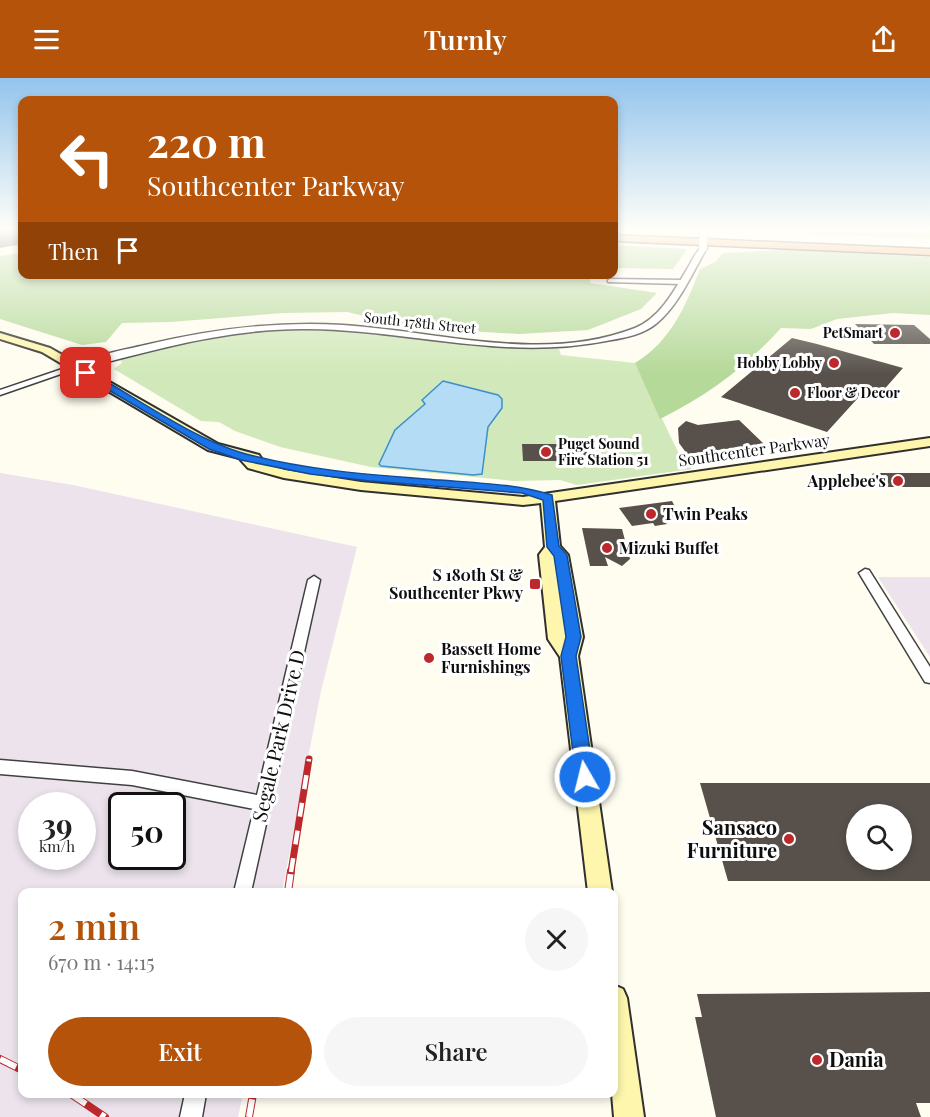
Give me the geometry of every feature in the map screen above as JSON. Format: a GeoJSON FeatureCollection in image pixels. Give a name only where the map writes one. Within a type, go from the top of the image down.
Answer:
{"type":"FeatureCollection","features":[{"type":"Feature","properties":{"kind":"main road","name":"Southcenter Parkway"},"geometry":{"type":"LineString","coordinates":[[0,336],[46,350],[213,447],[245,457],[254,465],[284,474],[361,486],[523,501],[930,442]]}},
{"type":"Feature","properties":{"kind":"main road"},"geometry":{"type":"LineString","coordinates":[[548,498],[553,547],[547,555],[557,639],[569,656],[599,888]]}},
{"type":"Feature","properties":{"kind":"main road"},"geometry":{"type":"LineString","coordinates":[[618,1030],[629,1117]]}},
{"type":"Feature","properties":{"kind":"street","name":"South 178th Street"},"geometry":{"type":"LineString","coordinates":[[77,367],[178,338],[269,327],[349,328],[500,345],[573,345],[606,340],[652,323],[663,312],[684,277]]}},
{"type":"Feature","properties":{"kind":"street"},"geometry":{"type":"LineString","coordinates":[[610,281],[681,282]]}},
{"type":"Feature","properties":{"kind":"street"},"geometry":{"type":"LineString","coordinates":[[0,393],[77,367]]}},
{"type":"Feature","properties":{"kind":"street"},"geometry":{"type":"LineString","coordinates":[[865,573],[930,678]]}},
{"type":"Feature","properties":{"kind":"street","name":"Segale Park Drive D"},"geometry":{"type":"LineString","coordinates":[[244,888],[314,580]]}},
{"type":"Feature","properties":{"kind":"street"},"geometry":{"type":"LineString","coordinates":[[0,767],[132,778],[264,804]]}},
{"type":"Feature","properties":{"kind":"street"},"geometry":{"type":"LineString","coordinates":[[191,1117],[195,1098]]}},
{"type":"Feature","properties":{"kind":"shaded area"},"geometry":{"type":"Polygon","coordinates":[[[0,473],[73,485],[357,547],[321,691],[283,888],[18,888],[18,1098],[242,1098],[238,1117],[0,1117],[0,473]]]}},
{"type":"Feature","properties":{"kind":"shaded area"},"geometry":{"type":"Polygon","coordinates":[[[878,577],[930,577],[930,657],[878,577]]]}},
{"type":"Feature","properties":{"kind":"green space"},"geometry":{"type":"Polygon","coordinates":[[[0,277],[590,279],[590,283],[657,293],[641,309],[588,330],[519,334],[417,328],[347,312],[283,313],[170,322],[122,323],[106,342],[82,345],[0,319],[0,277]]]}},
{"type":"Feature","properties":{"kind":"green space"},"geometry":{"type":"Polygon","coordinates":[[[697,277],[930,277],[930,315],[893,313],[837,319],[811,329],[781,328],[740,368],[710,390],[660,419],[635,363],[648,354],[667,334],[689,297],[697,277]]]}},
{"type":"Feature","properties":{"kind":"green space"},"geometry":{"type":"Polygon","coordinates":[[[288,329],[491,346],[559,349],[561,355],[635,363],[680,456],[692,469],[577,485],[560,480],[514,481],[371,467],[280,447],[235,431],[219,422],[201,421],[114,369],[122,363],[119,358],[161,347],[224,336],[288,329]]]}},
{"type":"Feature","properties":{"kind":"water"},"geometry":{"type":"Polygon","coordinates":[[[443,381],[498,395],[502,399],[502,408],[488,427],[482,474],[381,466],[379,464],[395,430],[425,404],[422,400],[443,381]]]}},
{"type":"Feature","properties":{"kind":"building","name":"PetSmart"},"geometry":{"type":"Polygon","coordinates":[[[855,324],[914,325],[930,339],[930,344],[874,344],[855,324]]]}},
{"type":"Feature","properties":{"kind":"building","name":"Floor & Decor"},"geometry":{"type":"Polygon","coordinates":[[[792,338],[903,368],[881,393],[867,388],[827,432],[721,397],[792,338]]]}},
{"type":"Feature","properties":{"kind":"building"},"geometry":{"type":"Polygon","coordinates":[[[739,420],[764,444],[687,454],[679,443],[678,428],[686,421],[698,425],[739,420]]]}},
{"type":"Feature","properties":{"kind":"building","name":"Puget Sound Fire Station 51"},"geometry":{"type":"Polygon","coordinates":[[[522,444],[567,444],[568,448],[588,448],[591,461],[523,461],[522,444]]]}},
{"type":"Feature","properties":{"kind":"building","name":"Applebee's"},"geometry":{"type":"Polygon","coordinates":[[[930,473],[930,487],[882,487],[872,474],[930,473]]]}},
{"type":"Feature","properties":{"kind":"building","name":"Twin Peaks"},"geometry":{"type":"Polygon","coordinates":[[[672,501],[681,518],[664,521],[667,524],[655,526],[653,523],[632,526],[619,508],[672,501]]]}},
{"type":"Feature","properties":{"kind":"building","name":"Mizuki Buffet"},"geometry":{"type":"Polygon","coordinates":[[[582,528],[622,529],[630,559],[622,566],[605,557],[608,566],[590,566],[582,528]]]}},
{"type":"Feature","properties":{"kind":"building","name":"Sansaco Furniture"},"geometry":{"type":"Polygon","coordinates":[[[700,783],[930,783],[930,881],[728,881],[700,783]]]}},
{"type":"Feature","properties":{"kind":"building","name":"Dania"},"geometry":{"type":"Polygon","coordinates":[[[930,992],[930,1103],[916,1103],[921,1117],[716,1117],[695,1017],[702,1017],[697,994],[930,992]]]}},
{"type":"Feature","properties":{"kind":"railway"},"geometry":{"type":"LineString","coordinates":[[291,872],[309,759]]}},
{"type":"Feature","properties":{"kind":"railway"},"geometry":{"type":"LineString","coordinates":[[289,888],[291,871]]}},
{"type":"Feature","properties":{"kind":"railway"},"geometry":{"type":"LineString","coordinates":[[0,1059],[18,1068]]}},
{"type":"Feature","properties":{"kind":"railway"},"geometry":{"type":"LineString","coordinates":[[77,1098],[105,1117]]}},
{"type":"Feature","properties":{"kind":"railway"},"geometry":{"type":"LineString","coordinates":[[249,1117],[252,1098]]}},
{"type":"Feature","properties":{"kind":"place","name":"PetSmart"},"geometry":{"type":"Point","coordinates":[895,333]}},
{"type":"Feature","properties":{"kind":"place","name":"Hobby Lobby"},"geometry":{"type":"Point","coordinates":[834,363]}},
{"type":"Feature","properties":{"kind":"place","name":"Floor & Decor"},"geometry":{"type":"Point","coordinates":[795,393]}},
{"type":"Feature","properties":{"kind":"place","name":"Puget Sound Fire Station 51"},"geometry":{"type":"Point","coordinates":[546,452]}},
{"type":"Feature","properties":{"kind":"place","name":"Applebee's"},"geometry":{"type":"Point","coordinates":[898,481]}},
{"type":"Feature","properties":{"kind":"place","name":"Twin Peaks"},"geometry":{"type":"Point","coordinates":[651,514]}},
{"type":"Feature","properties":{"kind":"place","name":"Mizuki Buffet"},"geometry":{"type":"Point","coordinates":[607,548]}},
{"type":"Feature","properties":{"kind":"place","name":"S 180th St & Southcenter Pkwy"},"geometry":{"type":"Point","coordinates":[535,584]}},
{"type":"Feature","properties":{"kind":"place","name":"Bassett Home Furnishings"},"geometry":{"type":"Point","coordinates":[429,658]}},
{"type":"Feature","properties":{"kind":"place","name":"Sansaco Furniture"},"geometry":{"type":"Point","coordinates":[789,839]}},
{"type":"Feature","properties":{"kind":"place","name":"Dania"},"geometry":{"type":"Point","coordinates":[817,1060]}},
{"type":"Feature","properties":{"kind":"route"},"geometry":{"type":"LineString","coordinates":[[86,373],[213,447],[245,457],[310,470],[370,478],[524,490],[548,498],[553,547],[560,555],[574,637],[569,656],[585,777]]}}]}
